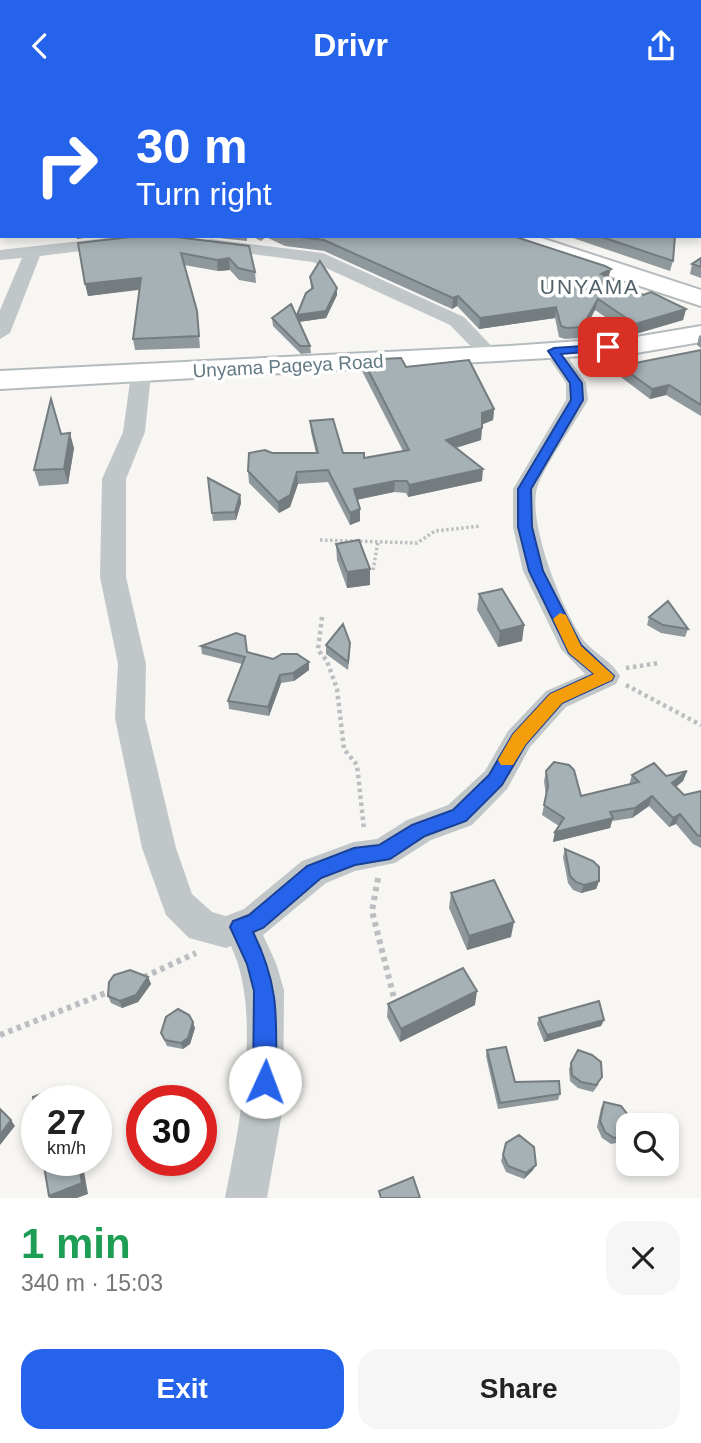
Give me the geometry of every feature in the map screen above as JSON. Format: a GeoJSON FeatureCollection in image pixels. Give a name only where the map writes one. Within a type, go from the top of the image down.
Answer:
{"type":"FeatureCollection","features":[{"type":"Feature","properties":{"kind":"street"},"geometry":{"type":"LineString","coordinates":[[517,238],[701,298]]}},
{"type":"Feature","properties":{"kind":"street"},"geometry":{"type":"LineString","coordinates":[[0,254],[138,239]]}},
{"type":"Feature","properties":{"kind":"street"},"geometry":{"type":"LineString","coordinates":[[199,242],[317,257],[457,321],[490,355]]}},
{"type":"Feature","properties":{"kind":"street"},"geometry":{"type":"LineString","coordinates":[[0,333],[33,252]]}},
{"type":"Feature","properties":{"kind":"street","name":"Unyama Pageya Road"},"geometry":{"type":"LineString","coordinates":[[0,380],[554,351],[636,345],[701,334]]}},
{"type":"Feature","properties":{"kind":"street"},"geometry":{"type":"LineString","coordinates":[[141,374],[134,432],[114,479],[113,577],[132,664],[130,718],[159,848],[177,904],[202,926],[226,932],[256,921],[314,872],[354,857],[375,844],[419,830],[466,810],[496,780],[519,739],[556,699],[606,676],[575,649],[536,571],[525,527],[524,489],[577,400],[576,383],[554,351]]}},
{"type":"Feature","properties":{"kind":"street"},"geometry":{"type":"LineString","coordinates":[[240,927],[258,963],[265,991],[263,1107],[246,1198]]}},
{"type":"Feature","properties":{"kind":"path"},"geometry":{"type":"LineString","coordinates":[[320,540],[417,543],[435,531],[481,526]]}},
{"type":"Feature","properties":{"kind":"path"},"geometry":{"type":"LineString","coordinates":[[373,570],[378,542]]}},
{"type":"Feature","properties":{"kind":"path"},"geometry":{"type":"LineString","coordinates":[[322,617],[318,650],[327,661],[337,689],[344,749],[357,765],[359,797],[375,844],[372,911],[396,1006]]}},
{"type":"Feature","properties":{"kind":"path"},"geometry":{"type":"LineString","coordinates":[[606,676],[676,709],[701,725]]}},
{"type":"Feature","properties":{"kind":"path"},"geometry":{"type":"LineString","coordinates":[[136,981],[185,961],[197,953],[206,943],[202,926]]}},
{"type":"Feature","properties":{"kind":"path"},"geometry":{"type":"LineString","coordinates":[[0,1035],[124,985]]}},
{"type":"Feature","properties":{"kind":"building"},"geometry":{"type":"Polygon","coordinates":[[[122,238],[184,238],[249,246],[255,272],[238,268],[229,258],[217,260],[181,253],[197,311],[199,336],[133,339],[141,278],[85,284],[78,243],[122,238]]]}},
{"type":"Feature","properties":{"kind":"building"},"geometry":{"type":"Polygon","coordinates":[[[308,238],[519,238],[605,266],[611,269],[601,274],[643,295],[651,292],[686,309],[635,324],[598,299],[582,327],[561,326],[556,307],[480,318],[458,296],[453,298],[324,240],[308,238]]]}},
{"type":"Feature","properties":{"kind":"building"},"geometry":{"type":"Polygon","coordinates":[[[605,238],[675,238],[673,261],[605,238]]]}},
{"type":"Feature","properties":{"kind":"building"},"geometry":{"type":"Polygon","coordinates":[[[701,258],[701,267],[692,264],[701,258]]]}},
{"type":"Feature","properties":{"kind":"building"},"geometry":{"type":"Polygon","coordinates":[[[320,261],[337,288],[326,311],[297,315],[306,293],[313,288],[310,277],[320,261]]]}},
{"type":"Feature","properties":{"kind":"building"},"geometry":{"type":"Polygon","coordinates":[[[291,304],[310,346],[300,346],[272,318],[291,304]]]}},
{"type":"Feature","properties":{"kind":"building"},"geometry":{"type":"Polygon","coordinates":[[[701,350],[701,405],[669,385],[652,389],[620,366],[701,350]]]}},
{"type":"Feature","properties":{"kind":"building"},"geometry":{"type":"Polygon","coordinates":[[[401,358],[406,367],[469,360],[494,409],[482,413],[482,428],[446,440],[483,469],[409,485],[407,481],[395,481],[354,489],[360,509],[350,513],[328,470],[297,472],[290,495],[278,502],[248,471],[249,453],[265,450],[272,453],[318,453],[310,421],[333,419],[343,453],[364,453],[364,458],[409,450],[363,360],[401,358]]]}},
{"type":"Feature","properties":{"kind":"building"},"geometry":{"type":"Polygon","coordinates":[[[51,399],[61,434],[70,433],[64,469],[34,470],[51,399]]]}},
{"type":"Feature","properties":{"kind":"building"},"geometry":{"type":"Polygon","coordinates":[[[208,478],[240,495],[235,512],[212,513],[208,478]]]}},
{"type":"Feature","properties":{"kind":"building"},"geometry":{"type":"Polygon","coordinates":[[[359,540],[370,569],[347,572],[336,544],[359,540]]]}},
{"type":"Feature","properties":{"kind":"building"},"geometry":{"type":"Polygon","coordinates":[[[502,589],[524,625],[500,631],[479,594],[502,589]]]}},
{"type":"Feature","properties":{"kind":"building"},"geometry":{"type":"Polygon","coordinates":[[[668,601],[688,629],[663,625],[649,617],[668,601]]]}},
{"type":"Feature","properties":{"kind":"building"},"geometry":{"type":"Polygon","coordinates":[[[343,624],[350,643],[348,662],[326,645],[343,624]]]}},
{"type":"Feature","properties":{"kind":"building"},"geometry":{"type":"Polygon","coordinates":[[[236,633],[245,636],[247,652],[273,659],[282,654],[297,654],[309,662],[293,673],[280,675],[268,707],[228,701],[245,657],[201,646],[236,633]]]}},
{"type":"Feature","properties":{"kind":"building"},"geometry":{"type":"Polygon","coordinates":[[[554,762],[569,765],[574,770],[581,796],[639,782],[632,775],[654,763],[666,776],[687,771],[672,783],[684,795],[701,791],[701,836],[697,835],[680,814],[673,818],[652,796],[635,808],[610,812],[613,818],[555,832],[564,818],[544,805],[548,786],[546,771],[554,762]]]}},
{"type":"Feature","properties":{"kind":"building"},"geometry":{"type":"Polygon","coordinates":[[[565,849],[593,861],[599,867],[599,881],[584,885],[576,882],[570,876],[565,849]]]}},
{"type":"Feature","properties":{"kind":"building"},"geometry":{"type":"Polygon","coordinates":[[[494,880],[514,922],[469,936],[451,893],[494,880]]]}},
{"type":"Feature","properties":{"kind":"building"},"geometry":{"type":"Polygon","coordinates":[[[463,968],[477,991],[401,1029],[388,1004],[463,968]]]}},
{"type":"Feature","properties":{"kind":"building"},"geometry":{"type":"Polygon","coordinates":[[[130,970],[148,977],[136,995],[120,1001],[108,996],[109,982],[114,975],[130,970]]]}},
{"type":"Feature","properties":{"kind":"building"},"geometry":{"type":"Polygon","coordinates":[[[599,1001],[604,1020],[547,1035],[539,1018],[599,1001]]]}},
{"type":"Feature","properties":{"kind":"building"},"geometry":{"type":"Polygon","coordinates":[[[178,1009],[189,1015],[193,1022],[188,1038],[181,1043],[165,1040],[161,1033],[166,1017],[178,1009]]]}},
{"type":"Feature","properties":{"kind":"building"},"geometry":{"type":"Polygon","coordinates":[[[506,1047],[515,1082],[559,1081],[560,1094],[500,1103],[487,1050],[506,1047]]]}},
{"type":"Feature","properties":{"kind":"building"},"geometry":{"type":"Polygon","coordinates":[[[578,1050],[601,1062],[602,1077],[596,1085],[581,1082],[572,1075],[571,1063],[578,1050]]]}},
{"type":"Feature","properties":{"kind":"building"},"geometry":{"type":"Polygon","coordinates":[[[604,1102],[621,1106],[626,1113],[616,1113],[616,1138],[605,1132],[600,1121],[604,1102]]]}},
{"type":"Feature","properties":{"kind":"building"},"geometry":{"type":"Polygon","coordinates":[[[0,1109],[11,1120],[0,1135],[0,1109]]]}},
{"type":"Feature","properties":{"kind":"building"},"geometry":{"type":"Polygon","coordinates":[[[519,1135],[534,1147],[536,1165],[526,1173],[508,1166],[503,1155],[506,1143],[519,1135]]]}},
{"type":"Feature","properties":{"kind":"building"},"geometry":{"type":"Polygon","coordinates":[[[46,1176],[81,1176],[82,1183],[49,1196],[46,1176]]]}},
{"type":"Feature","properties":{"kind":"building"},"geometry":{"type":"Polygon","coordinates":[[[413,1177],[420,1198],[381,1198],[379,1191],[413,1177]]]}},
{"type":"Feature","properties":{"kind":"slow traffic"},"geometry":{"type":"LineString","coordinates":[[507,760],[519,739],[556,699],[606,676],[575,649],[560,619]]}},
{"type":"Feature","properties":{"kind":"district","name":"UNYAMA"},"geometry":{"type":"Point","coordinates":[590,286]}},
{"type":"Feature","properties":{"kind":"route"},"geometry":{"type":"LineString","coordinates":[[265,1082],[265,991],[258,963],[240,927],[256,921],[314,872],[354,857],[383,853],[419,830],[460,815],[496,780],[519,739],[556,699],[606,676],[575,649],[536,571],[525,527],[523,500],[524,489],[577,400],[576,383],[554,351],[608,347]]}}]}
